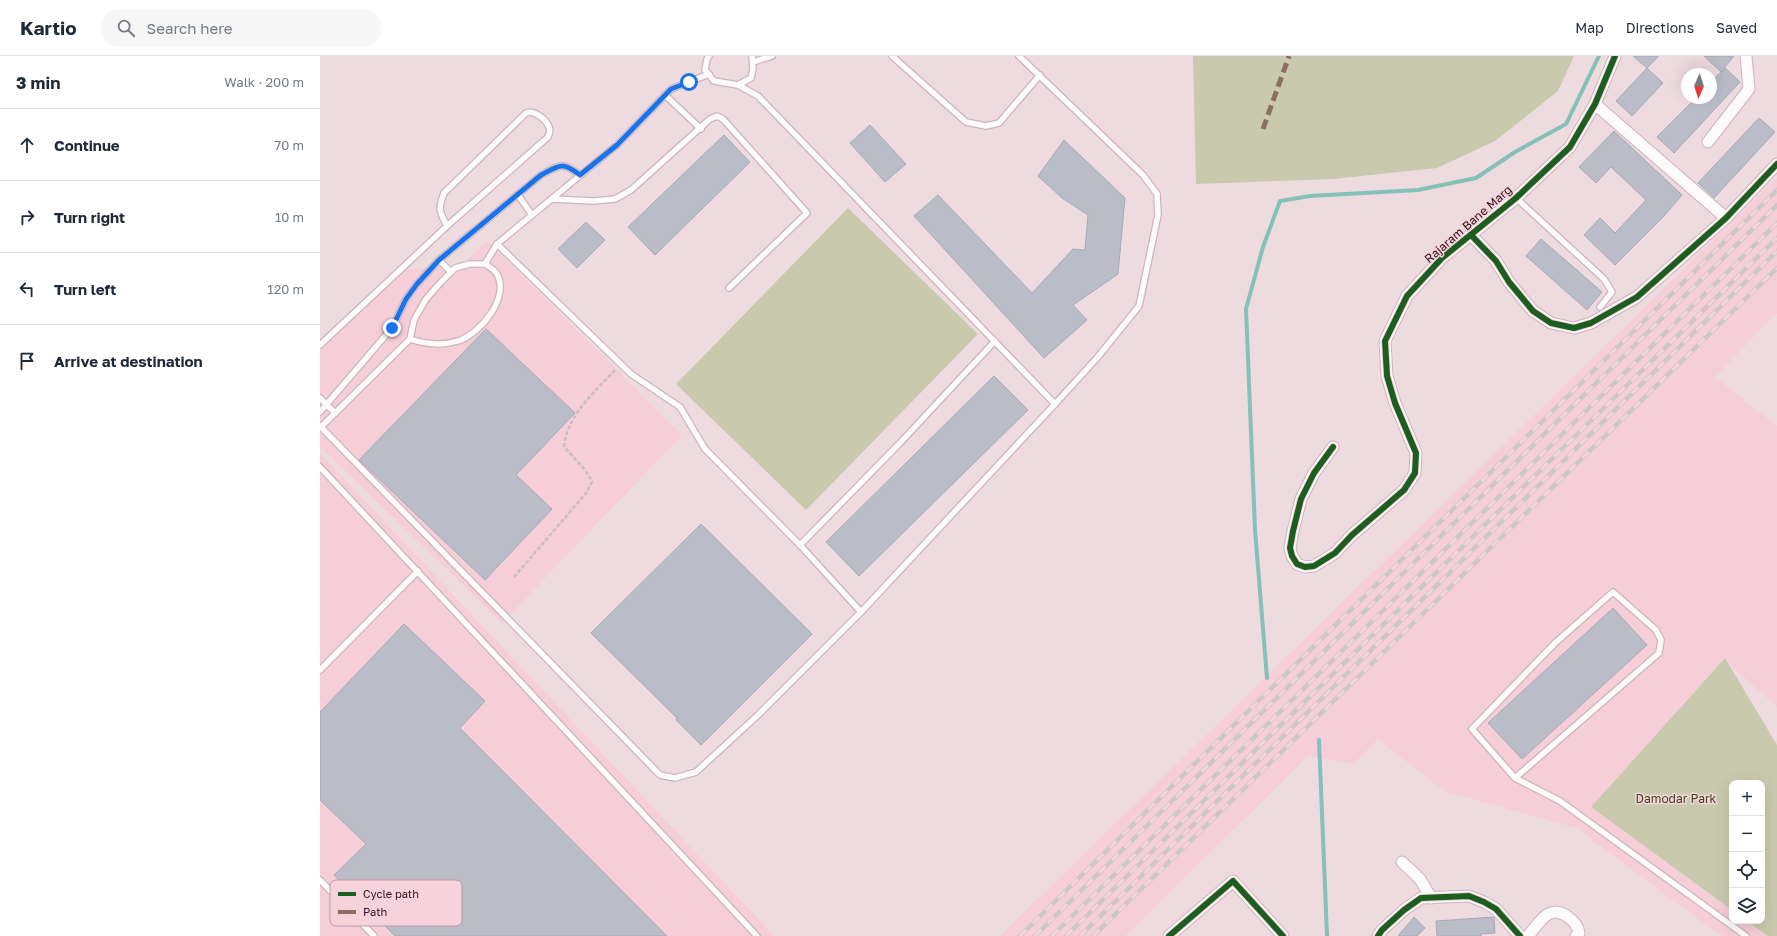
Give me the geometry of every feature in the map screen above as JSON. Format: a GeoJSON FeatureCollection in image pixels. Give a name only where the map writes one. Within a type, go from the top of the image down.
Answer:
{"type":"FeatureCollection","features":[{"type":"Feature","properties":{"kind":"street","name":"Rajaram Bane Marg"},"geometry":{"type":"LineString","coordinates":[[1333,447],[1314,473],[1301,498],[1293,531],[1290,548],[1292,556],[1297,564],[1305,567],[1314,566],[1335,553],[1352,534],[1404,490],[1415,473],[1416,453],[1394,403],[1388,376],[1385,341],[1406,296],[1442,258],[1516,198],[1570,147],[1595,104],[1615,56]]}},
{"type":"Feature","properties":{"kind":"street"},"geometry":{"type":"LineString","coordinates":[[1708,142],[1749,89],[1746,56]]}},
{"type":"Feature","properties":{"kind":"street"},"geometry":{"type":"LineString","coordinates":[[1595,104],[1726,218]]}},
{"type":"Feature","properties":{"kind":"street"},"geometry":{"type":"LineString","coordinates":[[1471,235],[1496,261],[1510,282],[1533,311],[1551,323],[1574,328],[1591,323],[1637,297],[1726,218],[1777,164]]}},
{"type":"Feature","properties":{"kind":"street"},"geometry":{"type":"LineString","coordinates":[[1402,862],[1420,878],[1431,898]]}},
{"type":"Feature","properties":{"kind":"street"},"geometry":{"type":"LineString","coordinates":[[1170,936],[1233,881],[1282,936]]}},
{"type":"Feature","properties":{"kind":"street"},"geometry":{"type":"LineString","coordinates":[[1378,936],[1382,930],[1421,898],[1469,896],[1496,909],[1520,936]]}},
{"type":"Feature","properties":{"kind":"street"},"geometry":{"type":"LineString","coordinates":[[1528,936],[1547,914],[1554,911],[1564,914],[1573,921],[1578,927],[1579,933],[1576,936]]}},
{"type":"Feature","properties":{"kind":"lane"},"geometry":{"type":"LineString","coordinates":[[709,56],[705,70],[714,81],[738,85],[744,84],[751,78],[752,59],[772,56]]}},
{"type":"Feature","properties":{"kind":"lane"},"geometry":{"type":"LineString","coordinates":[[892,56],[966,122],[986,126],[999,123],[1040,75]]}},
{"type":"Feature","properties":{"kind":"lane"},"geometry":{"type":"LineString","coordinates":[[410,339],[430,344],[446,344],[459,341],[476,329],[490,315],[498,302],[499,285],[496,273],[485,264],[470,264],[455,268],[426,299],[414,320],[410,339],[321,427],[660,775],[674,778],[696,772],[758,715],[861,612],[1097,358],[1139,306],[1158,215],[1157,194],[1143,175],[1019,56]]}},
{"type":"Feature","properties":{"kind":"lane"},"geometry":{"type":"LineString","coordinates":[[485,264],[497,244],[617,145],[671,89],[709,74]]}},
{"type":"Feature","properties":{"kind":"lane"},"geometry":{"type":"LineString","coordinates":[[738,85],[758,96],[1055,404]]}},
{"type":"Feature","properties":{"kind":"lane"},"geometry":{"type":"LineString","coordinates":[[664,95],[701,129]]}},
{"type":"Feature","properties":{"kind":"lane"},"geometry":{"type":"LineString","coordinates":[[320,345],[448,226],[548,137],[550,131],[549,127],[536,113],[531,111],[526,113],[444,193],[440,205],[440,214],[448,226]]}},
{"type":"Feature","properties":{"kind":"lane"},"geometry":{"type":"LineString","coordinates":[[552,199],[594,201],[615,199],[631,190],[701,129],[710,119],[717,116],[723,119],[807,213],[729,288]]}},
{"type":"Feature","properties":{"kind":"lane"},"geometry":{"type":"LineString","coordinates":[[320,412],[392,328],[406,299],[417,284],[439,260],[541,175],[559,166],[570,166],[580,175]]}},
{"type":"Feature","properties":{"kind":"lane"},"geometry":{"type":"LineString","coordinates":[[518,195],[532,215]]}},
{"type":"Feature","properties":{"kind":"lane"},"geometry":{"type":"LineString","coordinates":[[1516,198],[1575,254],[1604,279],[1612,292],[1600,307]]}},
{"type":"Feature","properties":{"kind":"lane"},"geometry":{"type":"LineString","coordinates":[[497,244],[630,374],[680,407],[704,449],[800,545],[861,612]]}},
{"type":"Feature","properties":{"kind":"lane"},"geometry":{"type":"LineString","coordinates":[[439,260],[451,272]]}},
{"type":"Feature","properties":{"kind":"lane"},"geometry":{"type":"LineString","coordinates":[[800,545],[900,443],[995,341]]}},
{"type":"Feature","properties":{"kind":"lane"},"geometry":{"type":"LineString","coordinates":[[320,398],[335,413]]}},
{"type":"Feature","properties":{"kind":"lane"},"geometry":{"type":"LineString","coordinates":[[320,467],[757,936]]}},
{"type":"Feature","properties":{"kind":"lane"},"geometry":{"type":"LineString","coordinates":[[320,670],[418,571]]}},
{"type":"Feature","properties":{"kind":"lane"},"geometry":{"type":"LineString","coordinates":[[1515,778],[1659,653],[1661,640],[1656,630],[1613,592],[1556,643],[1472,729],[1515,778],[1560,801],[1746,936]]}},
{"type":"Feature","properties":{"kind":"lane"},"geometry":{"type":"LineString","coordinates":[[320,880],[330,890]]}},
{"type":"Feature","properties":{"kind":"lane"},"geometry":{"type":"LineString","coordinates":[[364,926],[374,936]]}},
{"type":"Feature","properties":{"kind":"path"},"geometry":{"type":"LineString","coordinates":[[514,577],[588,492],[592,482],[588,472],[573,458],[564,446],[566,433],[579,410],[621,364]]}},
{"type":"Feature","properties":{"kind":"shaded area"},"geometry":{"type":"Polygon","coordinates":[[[1777,178],[1777,313],[1715,377],[1777,426],[1777,707],[1724,659],[1591,807],[1729,908],[1729,924],[1751,924],[1768,936],[1721,936],[1576,828],[1444,791],[1378,739],[1353,764],[1308,756],[1125,936],[1000,936],[1777,178]]]}},
{"type":"Feature","properties":{"kind":"shaded area"},"geometry":{"type":"Polygon","coordinates":[[[487,241],[682,435],[502,623],[320,446],[320,349],[407,269],[458,268],[487,241]]]}},
{"type":"Feature","properties":{"kind":"shaded area"},"geometry":{"type":"Polygon","coordinates":[[[320,453],[774,936],[320,936],[320,453]]]}},
{"type":"Feature","properties":{"kind":"green space"},"geometry":{"type":"Polygon","coordinates":[[[1193,56],[1574,56],[1558,91],[1495,141],[1437,168],[1333,179],[1196,184],[1193,56]]]}},
{"type":"Feature","properties":{"kind":"green space"},"geometry":{"type":"Polygon","coordinates":[[[848,208],[978,334],[806,510],[676,384],[848,208]]]}},
{"type":"Feature","properties":{"kind":"green space","name":"Damodar Park"},"geometry":{"type":"Polygon","coordinates":[[[1725,658],[1777,745],[1777,936],[1768,936],[1751,924],[1765,924],[1765,780],[1729,780],[1729,908],[1591,807],[1725,658]]]}},
{"type":"Feature","properties":{"kind":"building"},"geometry":{"type":"Polygon","coordinates":[[[1633,56],[1659,56],[1647,68],[1633,56]]]}},
{"type":"Feature","properties":{"kind":"building"},"geometry":{"type":"Polygon","coordinates":[[[1704,56],[1734,56],[1721,72],[1704,56]]]}},
{"type":"Feature","properties":{"kind":"building"},"geometry":{"type":"Polygon","coordinates":[[[1647,68],[1663,83],[1632,116],[1616,101],[1647,68]]]}},
{"type":"Feature","properties":{"kind":"building"},"geometry":{"type":"Polygon","coordinates":[[[1725,68],[1740,82],[1674,153],[1657,137],[1690,104],[1717,104],[1717,76],[1725,68]]]}},
{"type":"Feature","properties":{"kind":"building"},"geometry":{"type":"Polygon","coordinates":[[[1759,118],[1775,132],[1714,198],[1698,183],[1759,118]]]}},
{"type":"Feature","properties":{"kind":"building"},"geometry":{"type":"Polygon","coordinates":[[[870,125],[906,164],[885,182],[850,143],[870,125]]]}},
{"type":"Feature","properties":{"kind":"building"},"geometry":{"type":"Polygon","coordinates":[[[1614,131],[1682,195],[1664,216],[1615,265],[1584,235],[1600,218],[1615,233],[1646,200],[1611,167],[1596,183],[1579,167],[1614,131]]]}},
{"type":"Feature","properties":{"kind":"building"},"geometry":{"type":"Polygon","coordinates":[[[724,135],[750,162],[655,255],[628,227],[724,135]]]}},
{"type":"Feature","properties":{"kind":"building"},"geometry":{"type":"Polygon","coordinates":[[[1064,140],[1125,198],[1118,274],[1073,305],[1087,320],[1044,358],[914,216],[938,195],[1032,293],[1073,249],[1085,250],[1088,215],[1062,198],[1038,176],[1064,140]]]}},
{"type":"Feature","properties":{"kind":"building"},"geometry":{"type":"Polygon","coordinates":[[[586,222],[605,240],[577,268],[558,249],[586,222]]]}},
{"type":"Feature","properties":{"kind":"building"},"geometry":{"type":"Polygon","coordinates":[[[1541,239],[1602,292],[1587,310],[1526,256],[1541,239]]]}},
{"type":"Feature","properties":{"kind":"building"},"geometry":{"type":"Polygon","coordinates":[[[486,329],[575,413],[516,475],[552,509],[485,580],[359,460],[486,329]]]}},
{"type":"Feature","properties":{"kind":"building"},"geometry":{"type":"Polygon","coordinates":[[[994,376],[1028,410],[859,576],[826,542],[994,376]]]}},
{"type":"Feature","properties":{"kind":"building"},"geometry":{"type":"Polygon","coordinates":[[[701,524],[812,634],[701,745],[676,720],[677,718],[591,633],[701,524]]]}},
{"type":"Feature","properties":{"kind":"building"},"geometry":{"type":"Polygon","coordinates":[[[1613,608],[1647,645],[1522,759],[1488,723],[1613,608]]]}},
{"type":"Feature","properties":{"kind":"building"},"geometry":{"type":"Polygon","coordinates":[[[404,624],[485,701],[460,728],[667,936],[395,936],[385,926],[462,926],[462,880],[339,880],[334,875],[366,844],[320,800],[320,712],[404,624]]]}},
{"type":"Feature","properties":{"kind":"building"},"geometry":{"type":"Polygon","coordinates":[[[1414,917],[1425,928],[1417,936],[1398,936],[1414,917]]]}},
{"type":"Feature","properties":{"kind":"building"},"geometry":{"type":"Polygon","coordinates":[[[1494,917],[1495,933],[1481,934],[1481,936],[1437,936],[1436,921],[1494,917]]]}},
{"type":"Feature","properties":{"kind":"waterway"},"geometry":{"type":"LineString","coordinates":[[1267,678],[1255,530],[1246,309],[1263,247],[1280,201],[1310,196],[1418,190],[1476,178],[1515,152],[1566,124],[1599,56]]}},
{"type":"Feature","properties":{"kind":"waterway"},"geometry":{"type":"LineString","coordinates":[[1319,740],[1327,936]]}},
{"type":"Feature","properties":{"kind":"railway"},"geometry":{"type":"LineString","coordinates":[[1020,936],[1777,190]]}},
{"type":"Feature","properties":{"kind":"railway"},"geometry":{"type":"LineString","coordinates":[[1035,936],[1777,205]]}},
{"type":"Feature","properties":{"kind":"railway"},"geometry":{"type":"LineString","coordinates":[[1052,936],[1777,223]]}},
{"type":"Feature","properties":{"kind":"railway"},"geometry":{"type":"LineString","coordinates":[[1066,936],[1777,238]]}},
{"type":"Feature","properties":{"kind":"railway"},"geometry":{"type":"LineString","coordinates":[[1080,936],[1777,251]]}},
{"type":"Feature","properties":{"kind":"railway"},"geometry":{"type":"LineString","coordinates":[[1093,936],[1777,268]]}},
{"type":"Feature","properties":{"kind":"marked path"},"geometry":{"type":"LineString","coordinates":[[1263,129],[1289,56]]}},
{"type":"Feature","properties":{"kind":"cycle path"},"geometry":{"type":"LineString","coordinates":[[1333,447],[1314,473],[1301,499],[1293,531],[1290,548],[1292,556],[1297,564],[1305,567],[1314,566],[1335,553],[1352,535],[1404,490],[1415,473],[1416,453],[1395,403],[1387,376],[1385,341],[1407,296],[1442,258],[1516,198],[1570,147],[1595,104],[1615,56]]}},
{"type":"Feature","properties":{"kind":"cycle path"},"geometry":{"type":"LineString","coordinates":[[1471,235],[1496,261],[1509,282],[1533,311],[1551,323],[1574,328],[1591,323],[1637,297],[1726,218],[1777,164]]}},
{"type":"Feature","properties":{"kind":"cycle path"},"geometry":{"type":"LineString","coordinates":[[1169,936],[1233,881],[1283,936]]}},
{"type":"Feature","properties":{"kind":"cycle path"},"geometry":{"type":"LineString","coordinates":[[1378,936],[1382,930],[1404,910],[1421,898],[1469,896],[1496,909],[1520,936]]}},
{"type":"Feature","properties":{"kind":"route"},"geometry":{"type":"LineString","coordinates":[[392,328],[406,299],[417,284],[439,260],[541,175],[559,166],[570,166],[580,175],[617,145],[671,89],[689,82]]}}]}
